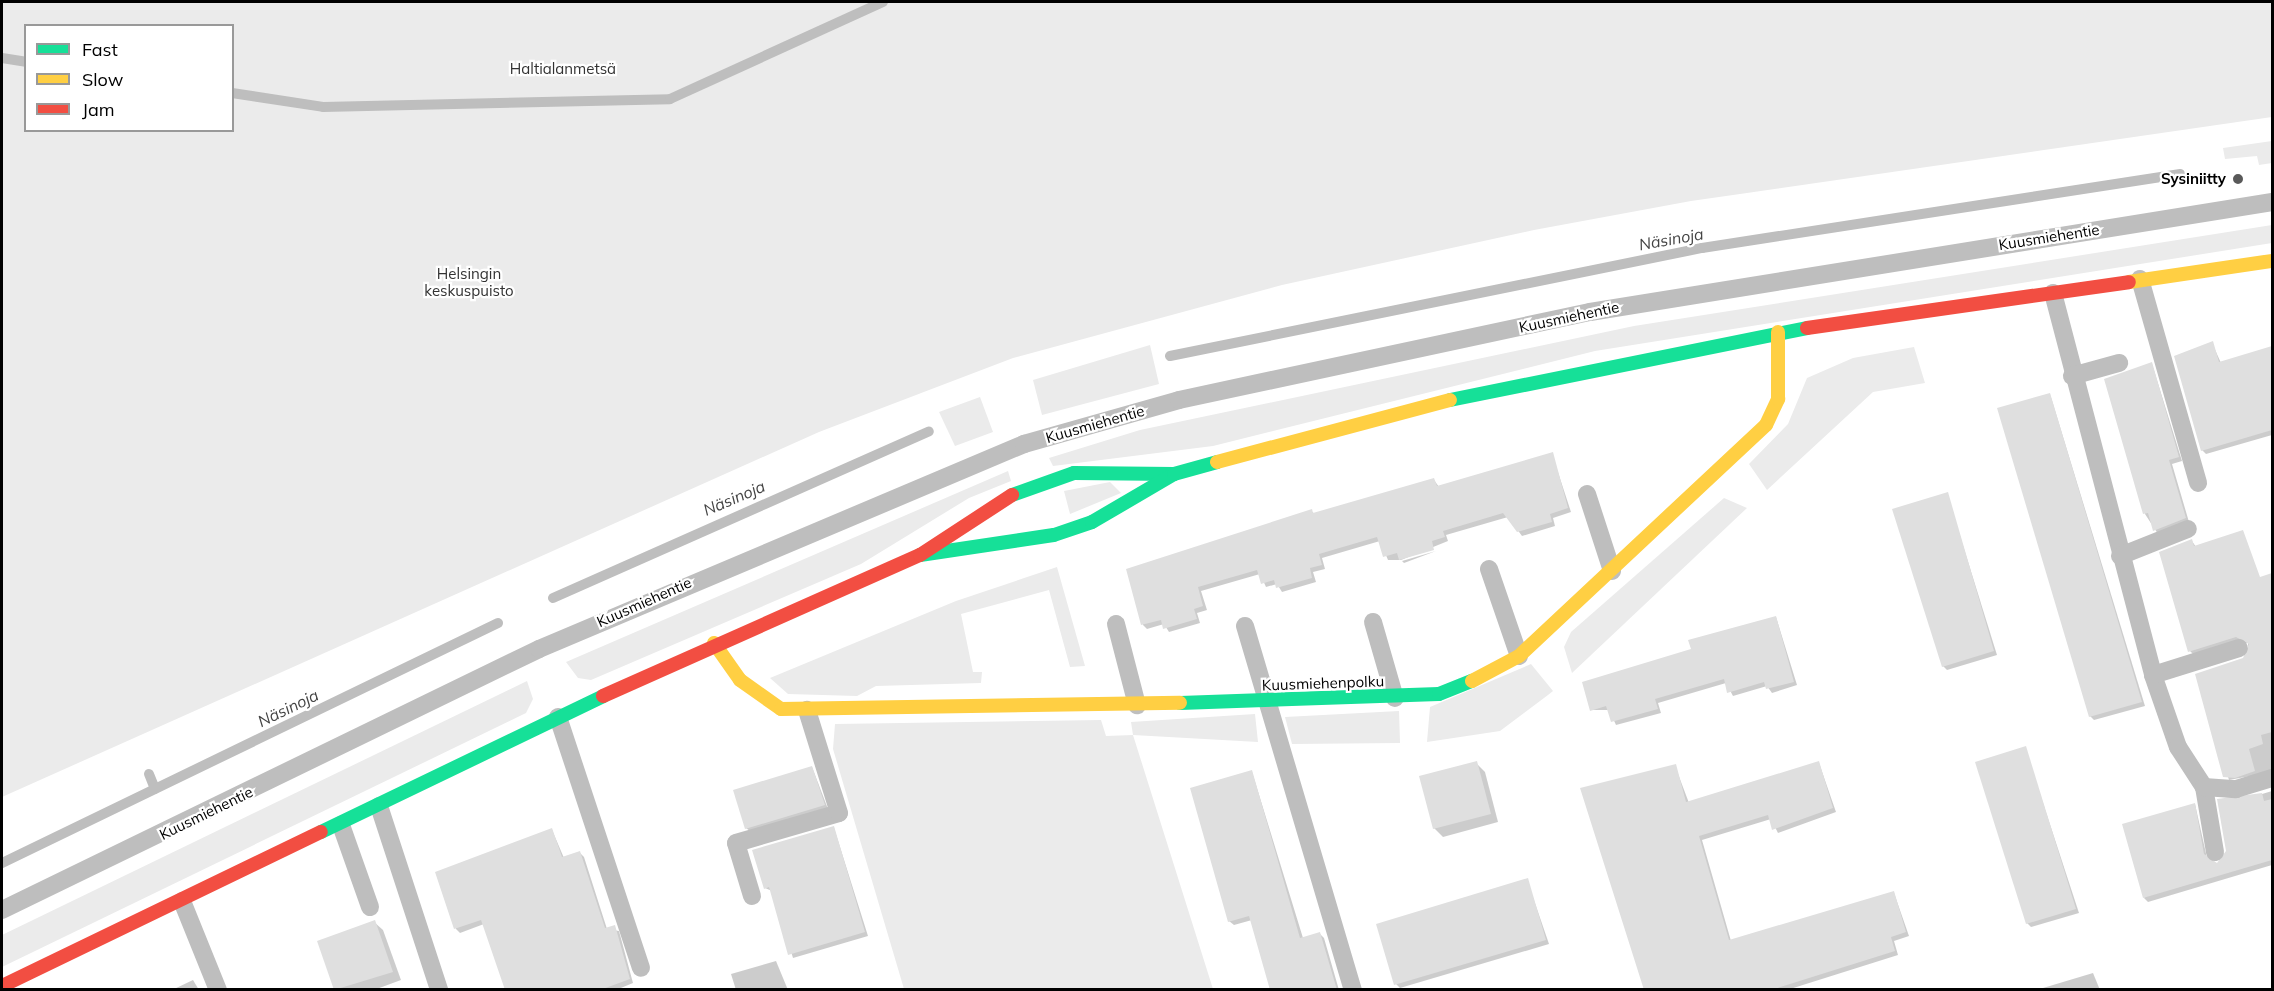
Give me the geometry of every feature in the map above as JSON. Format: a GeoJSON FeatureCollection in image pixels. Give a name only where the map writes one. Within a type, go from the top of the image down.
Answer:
{"type":"FeatureCollection","features":[{"type":"Feature","properties":{"kind":"main road"},"geometry":{"type":"LineString","coordinates":[[2,986],[182,902],[714,643],[920,555],[1054,535],[1092,522],[1174,474],[1384,415],[1778,332],[2272,261]]}},
{"type":"Feature","properties":{"kind":"main road","name":"Kuusmiehenpolku"},"geometry":{"type":"LineString","coordinates":[[714,643],[763,701],[807,710],[1395,698],[1467,686],[1519,656],[1766,425],[1778,399],[1778,332]]}},
{"type":"Feature","properties":{"kind":"main road"},"geometry":{"type":"LineString","coordinates":[[920,555],[974,513],[1037,484],[1102,471],[1174,474]]}},
{"type":"Feature","properties":{"kind":"lane","name":"Kuusmiehentie"},"geometry":{"type":"LineString","coordinates":[[2,910],[538,649],[1024,444],[1179,400],[1590,312],[2272,202]]}},
{"type":"Feature","properties":{"kind":"lane"},"geometry":{"type":"LineString","coordinates":[[2140,279],[2198,483]]}},
{"type":"Feature","properties":{"kind":"lane"},"geometry":{"type":"LineString","coordinates":[[2053,293],[2072,376],[2153,675],[2178,747],[2204,787],[2215,852]]}},
{"type":"Feature","properties":{"kind":"lane"},"geometry":{"type":"LineString","coordinates":[[2072,376],[2118,363]]}},
{"type":"Feature","properties":{"kind":"lane"},"geometry":{"type":"LineString","coordinates":[[1587,494],[1612,571]]}},
{"type":"Feature","properties":{"kind":"lane"},"geometry":{"type":"LineString","coordinates":[[2120,556],[2188,529]]}},
{"type":"Feature","properties":{"kind":"lane"},"geometry":{"type":"LineString","coordinates":[[1489,569],[1519,656]]}},
{"type":"Feature","properties":{"kind":"lane"},"geometry":{"type":"LineString","coordinates":[[1373,622],[1395,698]]}},
{"type":"Feature","properties":{"kind":"lane"},"geometry":{"type":"LineString","coordinates":[[1116,624],[1137,705]]}},
{"type":"Feature","properties":{"kind":"lane"},"geometry":{"type":"LineString","coordinates":[[1245,626],[1265,701],[1353,990]]}},
{"type":"Feature","properties":{"kind":"lane"},"geometry":{"type":"LineString","coordinates":[[2153,675],[2239,648]]}},
{"type":"Feature","properties":{"kind":"lane"},"geometry":{"type":"LineString","coordinates":[[752,896],[736,843],[839,813],[807,710]]}},
{"type":"Feature","properties":{"kind":"lane"},"geometry":{"type":"LineString","coordinates":[[558,717],[641,968]]}},
{"type":"Feature","properties":{"kind":"lane"},"geometry":{"type":"LineString","coordinates":[[2204,787],[2236,789],[2272,778]]}},
{"type":"Feature","properties":{"kind":"lane"},"geometry":{"type":"LineString","coordinates":[[379,806],[439,990]]}},
{"type":"Feature","properties":{"kind":"lane"},"geometry":{"type":"LineString","coordinates":[[341,825],[370,907]]}},
{"type":"Feature","properties":{"kind":"lane"},"geometry":{"type":"LineString","coordinates":[[182,902],[218,990]]}},
{"type":"Feature","properties":{"kind":"green space","name":"Helsingin keskuspuisto"},"geometry":{"type":"Polygon","coordinates":[[[2,2],[2272,2],[2272,117],[1691,201],[1534,230],[1282,285],[1013,358],[819,432],[2,797],[2,2]]]}},
{"type":"Feature","properties":{"kind":"green space"},"geometry":{"type":"Polygon","coordinates":[[[2272,141],[2272,163],[2259,165],[2257,156],[2225,159],[2223,148],[2272,141]]]}},
{"type":"Feature","properties":{"kind":"green space"},"geometry":{"type":"Polygon","coordinates":[[[2272,225],[2272,243],[1595,351],[1213,446],[1053,466],[1049,458],[1140,430],[1634,326],[2272,225]]]}},
{"type":"Feature","properties":{"kind":"green space"},"geometry":{"type":"Polygon","coordinates":[[[1150,345],[1159,384],[1042,415],[1033,380],[1150,345]]]}},
{"type":"Feature","properties":{"kind":"green space"},"geometry":{"type":"Polygon","coordinates":[[[1914,347],[1925,383],[1873,392],[1767,490],[1749,464],[1788,424],[1807,378],[1853,358],[1914,347]]]}},
{"type":"Feature","properties":{"kind":"green space"},"geometry":{"type":"Polygon","coordinates":[[[980,397],[993,432],[955,446],[939,412],[980,397]]]}},
{"type":"Feature","properties":{"kind":"green space"},"geometry":{"type":"Polygon","coordinates":[[[1008,471],[1011,481],[969,498],[861,564],[591,680],[578,678],[566,662],[1008,471]]]}},
{"type":"Feature","properties":{"kind":"green space"},"geometry":{"type":"Polygon","coordinates":[[[1110,482],[1121,493],[1070,514],[1064,491],[1110,482]]]}},
{"type":"Feature","properties":{"kind":"green space"},"geometry":{"type":"Polygon","coordinates":[[[1724,498],[1747,508],[1572,673],[1564,647],[1571,632],[1724,498]]]}},
{"type":"Feature","properties":{"kind":"green space"},"geometry":{"type":"Polygon","coordinates":[[[1057,567],[1085,666],[1070,667],[1049,590],[961,614],[973,672],[982,672],[981,683],[876,686],[857,696],[788,694],[770,678],[956,601],[1057,567]]]}},
{"type":"Feature","properties":{"kind":"green space"},"geometry":{"type":"Polygon","coordinates":[[[1531,664],[1553,691],[1500,731],[1427,742],[1430,707],[1531,664]]]}},
{"type":"Feature","properties":{"kind":"green space"},"geometry":{"type":"Polygon","coordinates":[[[527,681],[533,699],[526,713],[2,967],[2,935],[527,681]]]}},
{"type":"Feature","properties":{"kind":"green space"},"geometry":{"type":"Polygon","coordinates":[[[1399,711],[1400,743],[1292,744],[1285,717],[1399,711]]]}},
{"type":"Feature","properties":{"kind":"green space"},"geometry":{"type":"Polygon","coordinates":[[[1255,714],[1258,742],[1133,735],[1131,722],[1255,714]]]}},
{"type":"Feature","properties":{"kind":"green space"},"geometry":{"type":"Polygon","coordinates":[[[1101,720],[1106,736],[1133,735],[1213,989],[904,989],[833,749],[835,724],[1101,720]]]}},
{"type":"Feature","properties":{"kind":"building"},"geometry":{"type":"Polygon","coordinates":[[[2213,341],[2219,362],[2272,346],[2272,430],[2201,451],[2174,356],[2213,341]]]}},
{"type":"Feature","properties":{"kind":"building"},"geometry":{"type":"Polygon","coordinates":[[[2152,362],[2179,457],[2169,460],[2186,518],[2153,531],[2148,513],[2143,514],[2104,379],[2152,362]]]}},
{"type":"Feature","properties":{"kind":"building"},"geometry":{"type":"Polygon","coordinates":[[[2050,393],[2142,702],[2089,717],[1997,408],[2050,393]]]}},
{"type":"Feature","properties":{"kind":"building"},"geometry":{"type":"Polygon","coordinates":[[[1553,452],[1568,508],[1550,514],[1552,522],[1517,532],[1503,513],[1443,531],[1445,537],[1432,541],[1434,550],[1399,560],[1397,553],[1383,557],[1377,537],[1319,554],[1322,565],[1310,568],[1312,578],[1276,588],[1274,580],[1261,584],[1257,570],[1198,587],[1203,606],[1194,609],[1197,619],[1163,629],[1161,620],[1141,625],[1126,569],[1312,509],[1313,513],[1434,478],[1437,486],[1553,452]]]}},
{"type":"Feature","properties":{"kind":"building"},"geometry":{"type":"Polygon","coordinates":[[[1948,492],[1994,651],[1942,667],[1892,509],[1948,492]]]}},
{"type":"Feature","properties":{"kind":"building"},"geometry":{"type":"Polygon","coordinates":[[[2243,530],[2260,577],[2272,573],[2272,732],[2261,735],[2263,744],[2249,749],[2255,771],[2235,778],[2223,777],[2195,674],[2243,658],[2249,644],[2236,637],[2188,652],[2159,552],[2192,539],[2194,546],[2243,530]]]}},
{"type":"Feature","properties":{"kind":"building"},"geometry":{"type":"Polygon","coordinates":[[[1776,616],[1794,682],[1766,689],[1764,682],[1727,693],[1724,679],[1655,699],[1658,709],[1611,722],[1606,706],[1590,711],[1582,682],[1691,649],[1688,640],[1776,616]]]}},
{"type":"Feature","properties":{"kind":"building"},"geometry":{"type":"Polygon","coordinates":[[[2026,746],[2076,909],[2026,924],[1975,762],[2026,746]]]}},
{"type":"Feature","properties":{"kind":"building"},"geometry":{"type":"Polygon","coordinates":[[[1477,761],[1491,814],[1433,829],[1419,776],[1477,761]]]}},
{"type":"Feature","properties":{"kind":"building"},"geometry":{"type":"Polygon","coordinates":[[[1819,761],[1833,808],[1772,830],[1768,815],[1699,836],[1729,940],[1894,891],[1906,932],[1891,937],[1895,951],[1771,990],[1644,990],[1580,788],[1676,764],[1686,802],[1819,761]]]}},
{"type":"Feature","properties":{"kind":"building"},"geometry":{"type":"Polygon","coordinates":[[[812,766],[825,805],[745,829],[733,790],[812,766]]]}},
{"type":"Feature","properties":{"kind":"building"},"geometry":{"type":"Polygon","coordinates":[[[1252,770],[1300,938],[1320,932],[1337,990],[1270,990],[1249,916],[1228,922],[1190,788],[1252,770]]]}},
{"type":"Feature","properties":{"kind":"building"},"geometry":{"type":"Polygon","coordinates":[[[2262,793],[2264,801],[2272,799],[2272,860],[2143,898],[2122,824],[2195,803],[2204,854],[2217,863],[2226,851],[2217,799],[2262,793]]]}},
{"type":"Feature","properties":{"kind":"building"},"geometry":{"type":"Polygon","coordinates":[[[834,826],[865,932],[788,955],[769,887],[764,889],[752,850],[834,826]]]}},
{"type":"Feature","properties":{"kind":"building"},"geometry":{"type":"Polygon","coordinates":[[[552,828],[562,857],[580,851],[605,928],[615,925],[630,979],[600,990],[505,990],[481,920],[454,929],[435,872],[552,828]]]}},
{"type":"Feature","properties":{"kind":"building"},"geometry":{"type":"Polygon","coordinates":[[[1528,878],[1546,940],[1394,985],[1376,924],[1528,878]]]}},
{"type":"Feature","properties":{"kind":"building"},"geometry":{"type":"Polygon","coordinates":[[[375,920],[393,972],[334,990],[317,941],[375,920]]]}},
{"type":"Feature","properties":{"kind":"waterway"},"geometry":{"type":"LineString","coordinates":[[234,93],[323,107],[670,99],[883,2]]}},
{"type":"Feature","properties":{"kind":"waterway"},"geometry":{"type":"LineString","coordinates":[[2,58],[24,62]]}},
{"type":"Feature","properties":{"kind":"waterway","name":"Näsinoja"},"geometry":{"type":"LineString","coordinates":[[1170,356],[1702,248],[2180,174]]}},
{"type":"Feature","properties":{"kind":"waterway","name":"Näsinoja"},"geometry":{"type":"LineString","coordinates":[[553,598],[929,431]]}},
{"type":"Feature","properties":{"kind":"waterway","name":"Näsinoja"},"geometry":{"type":"LineString","coordinates":[[2,863],[498,623]]}},
{"type":"Feature","properties":{"kind":"waterway","name":"Näsinoja"},"geometry":{"type":"LineString","coordinates":[[149,774],[155,789]]}},
{"type":"Feature","properties":{"kind":"traffic: fast"},"geometry":{"type":"LineString","coordinates":[[1450,400],[1807,328]]}},
{"type":"Feature","properties":{"kind":"traffic: fast"},"geometry":{"type":"LineString","coordinates":[[920,555],[1054,535],[1092,522],[1174,474],[1217,462]]}},
{"type":"Feature","properties":{"kind":"traffic: fast"},"geometry":{"type":"LineString","coordinates":[[1012,495],[1074,473],[1174,474]]}},
{"type":"Feature","properties":{"kind":"traffic: fast"},"geometry":{"type":"LineString","coordinates":[[1180,703],[1439,694],[1472,681]]}},
{"type":"Feature","properties":{"kind":"traffic: fast"},"geometry":{"type":"LineString","coordinates":[[321,832],[603,696]]}},
{"type":"Feature","properties":{"kind":"traffic: slow"},"geometry":{"type":"LineString","coordinates":[[2129,282],[2272,261]]}},
{"type":"Feature","properties":{"kind":"traffic: slow"},"geometry":{"type":"LineString","coordinates":[[1472,681],[1519,656],[1766,425],[1778,399],[1778,332]]}},
{"type":"Feature","properties":{"kind":"traffic: slow"},"geometry":{"type":"LineString","coordinates":[[1217,462],[1450,400]]}},
{"type":"Feature","properties":{"kind":"traffic: slow"},"geometry":{"type":"LineString","coordinates":[[714,643],[740,680],[781,709],[1180,703]]}},
{"type":"Feature","properties":{"kind":"traffic: jam"},"geometry":{"type":"LineString","coordinates":[[1807,328],[2129,282]]}},
{"type":"Feature","properties":{"kind":"traffic: jam"},"geometry":{"type":"LineString","coordinates":[[603,696],[920,555],[1012,495]]}},
{"type":"Feature","properties":{"kind":"traffic: jam"},"geometry":{"type":"LineString","coordinates":[[2,986],[321,832]]}},
{"type":"Feature","properties":{"kind":"place","name":"Sysiniitty"},"geometry":{"type":"Point","coordinates":[2238,179]}},
{"type":"Feature","properties":{"kind":"park label","name":"Haltialanmetsä"},"geometry":{"type":"Point","coordinates":[563,69]}}]}
